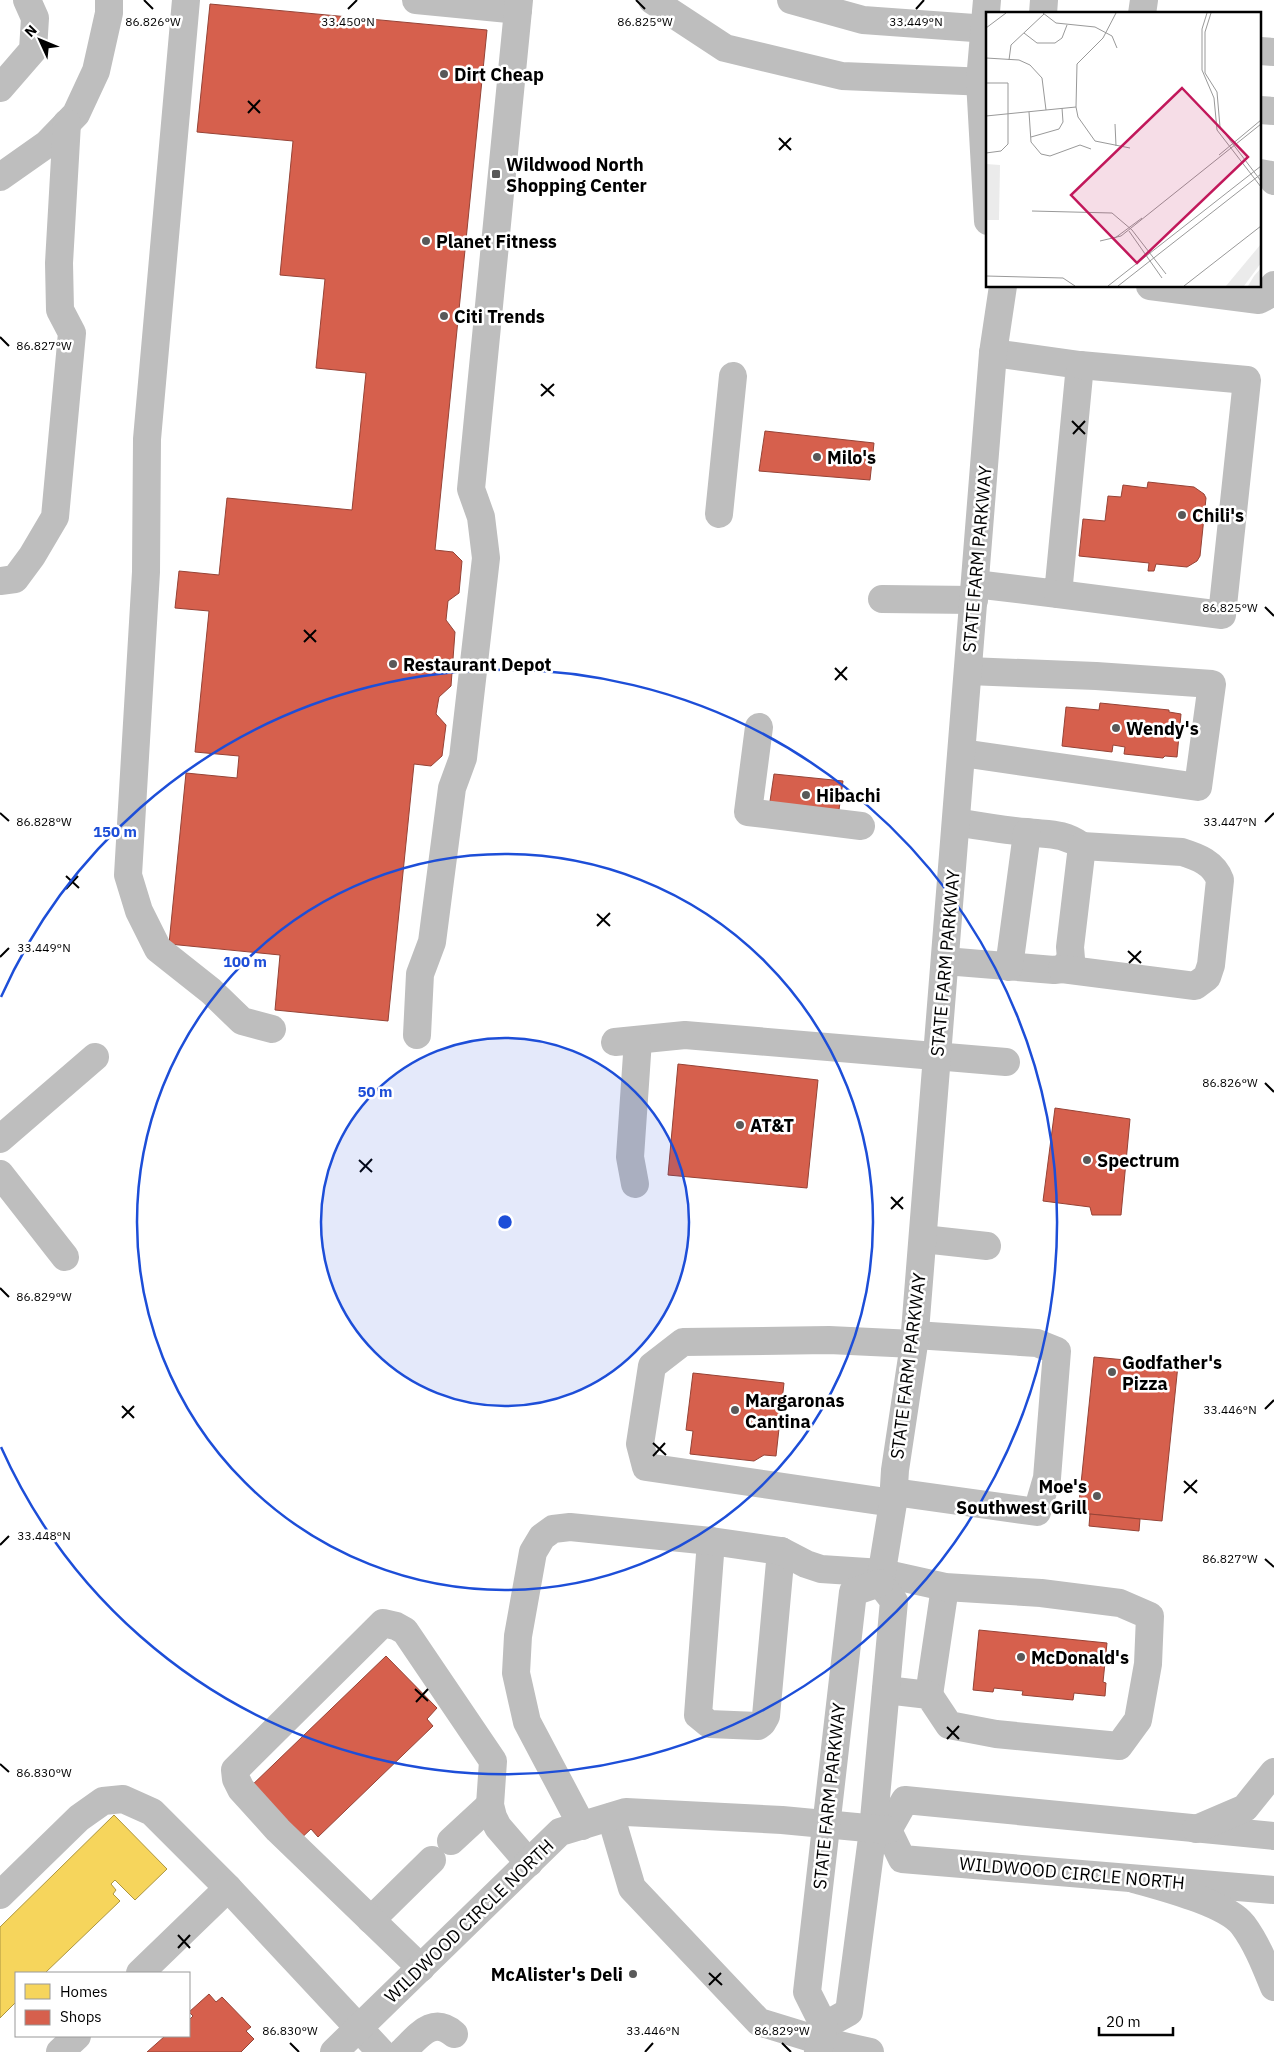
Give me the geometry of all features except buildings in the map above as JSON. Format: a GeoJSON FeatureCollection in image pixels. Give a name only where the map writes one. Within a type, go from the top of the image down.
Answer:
{"type":"FeatureCollection","features":[{"type":"Feature","properties":{"kind":"street"},"geometry":{"type":"LineString","coordinates":[[0,88],[33,50],[34,18],[28,0]]}},
{"type":"Feature","properties":{"kind":"street"},"geometry":{"type":"LineString","coordinates":[[3,170],[47,144],[76,114],[96,71],[109,13],[109,0]]}},
{"type":"Feature","properties":{"kind":"street"},"geometry":{"type":"LineString","coordinates":[[186,0],[147,439],[146,572],[128,875],[139,911],[158,949],[211,991],[242,1021],[272,1028]]}},
{"type":"Feature","properties":{"kind":"street"},"geometry":{"type":"LineString","coordinates":[[416,0],[519,5],[472,489],[481,516],[486,558],[463,758],[452,788],[432,942],[420,974],[417,1035]]}},
{"type":"Feature","properties":{"kind":"street"},"geometry":{"type":"LineString","coordinates":[[652,0],[725,48],[842,76],[984,82]]}},
{"type":"Feature","properties":{"kind":"street"},"geometry":{"type":"LineString","coordinates":[[791,0],[863,20],[986,29],[984,82],[986,151]]}},
{"type":"Feature","properties":{"kind":"street"},"geometry":{"type":"LineString","coordinates":[[0,581],[15,580],[55,517],[72,333],[60,310],[58,263],[68,123]]}},
{"type":"Feature","properties":{"kind":"street","name":"STATE FARM PARKWAY"},"geometry":{"type":"LineString","coordinates":[[991,288],[994,347]]}},
{"type":"Feature","properties":{"kind":"street","name":"STATE FARM PARKWAY"},"geometry":{"type":"LineString","coordinates":[[821,2039],[807,1992],[853,1592],[881,1578],[915,1339],[994,347],[1004,288]]}},
{"type":"Feature","properties":{"kind":"street"},"geometry":{"type":"LineString","coordinates":[[1166,288],[1259,300],[1273,289]]}},
{"type":"Feature","properties":{"kind":"street"},"geometry":{"type":"LineString","coordinates":[[882,599],[974,592],[1058,594],[1222,615],[1248,380],[1080,365],[994,347]]}},
{"type":"Feature","properties":{"kind":"street"},"geometry":{"type":"LineString","coordinates":[[1058,594],[1080,365]]}},
{"type":"Feature","properties":{"kind":"street"},"geometry":{"type":"LineString","coordinates":[[719,514],[733,376]]}},
{"type":"Feature","properties":{"kind":"street"},"geometry":{"type":"LineString","coordinates":[[962,753],[1198,787],[1212,684],[1096,676],[968,672]]}},
{"type":"Feature","properties":{"kind":"street"},"geometry":{"type":"LineString","coordinates":[[759,727],[748,812],[862,826]]}},
{"type":"Feature","properties":{"kind":"street"},"geometry":{"type":"LineString","coordinates":[[945,961],[1009,967],[1062,969],[1196,986],[1207,977],[1211,965],[1220,880],[1211,865],[1182,852],[1082,846],[1070,837],[1049,833],[1027,832],[956,822]]}},
{"type":"Feature","properties":{"kind":"street"},"geometry":{"type":"LineString","coordinates":[[1009,967],[1027,832]]}},
{"type":"Feature","properties":{"kind":"street"},"geometry":{"type":"LineString","coordinates":[[1062,969],[1071,959],[1070,947],[1082,846]]}},
{"type":"Feature","properties":{"kind":"street"},"geometry":{"type":"LineString","coordinates":[[635,1184],[630,1157],[627,1041],[685,1035],[1006,1062]]}},
{"type":"Feature","properties":{"kind":"street"},"geometry":{"type":"LineString","coordinates":[[0,1139],[95,1056]]}},
{"type":"Feature","properties":{"kind":"street"},"geometry":{"type":"LineString","coordinates":[[0,1174],[65,1257]]}},
{"type":"Feature","properties":{"kind":"street"},"geometry":{"type":"LineString","coordinates":[[923,1239],[988,1246]]}},
{"type":"Feature","properties":{"kind":"street"},"geometry":{"type":"LineString","coordinates":[[915,1339],[1037,1343],[1057,1351],[1047,1478],[1037,1512],[893,1497],[646,1467],[640,1444],[652,1366],[683,1342],[915,1339]]}},
{"type":"Feature","properties":{"kind":"street"},"geometry":{"type":"LineString","coordinates":[[582,1826],[527,1722],[516,1673],[518,1636],[533,1552],[542,1537],[552,1529],[570,1527],[711,1541],[781,1551],[806,1564],[821,1569],[945,1587],[1041,1593],[1120,1603],[1150,1616],[1148,1664],[1138,1720],[1118,1746],[996,1734],[949,1725],[929,1695],[945,1587]]}},
{"type":"Feature","properties":{"kind":"street"},"geometry":{"type":"LineString","coordinates":[[711,1541],[698,1715],[710,1724],[758,1726],[766,1716],[781,1551]]}},
{"type":"Feature","properties":{"kind":"street"},"geometry":{"type":"LineString","coordinates":[[821,2039],[849,2012],[880,1830],[886,1690],[894,1601],[881,1578]]}},
{"type":"Feature","properties":{"kind":"street"},"geometry":{"type":"LineString","coordinates":[[421,1968],[272,1823],[241,1789],[236,1779],[235,1770],[383,1623],[396,1626],[405,1631],[493,1761],[490,1804],[498,1827],[529,1863]]}},
{"type":"Feature","properties":{"kind":"street"},"geometry":{"type":"LineString","coordinates":[[886,1690],[929,1695]]}},
{"type":"Feature","properties":{"kind":"street"},"geometry":{"type":"LineString","coordinates":[[1196,1829],[1245,1808],[1274,1772]]}},
{"type":"Feature","properties":{"kind":"street"},"geometry":{"type":"LineString","coordinates":[[0,1895],[80,1818],[103,1802],[123,1799],[152,1812],[228,1888],[382,2052]]}},
{"type":"Feature","properties":{"kind":"street"},"geometry":{"type":"LineString","coordinates":[[880,1830],[905,1800],[1274,1836]]}},
{"type":"Feature","properties":{"kind":"street"},"geometry":{"type":"LineString","coordinates":[[451,1841],[490,1804]]}},
{"type":"Feature","properties":{"kind":"street","name":"WILDWOOD CIRCLE NORTH"},"geometry":{"type":"LineString","coordinates":[[334,2052],[560,1832],[626,1812],[782,1820],[880,1830],[902,1859],[1274,1890]]}},
{"type":"Feature","properties":{"kind":"street"},"geometry":{"type":"LineString","coordinates":[[611,1817],[632,1888],[759,2022],[870,2052]]}},
{"type":"Feature","properties":{"kind":"street"},"geometry":{"type":"LineString","coordinates":[[371,1920],[432,1860]]}},
{"type":"Feature","properties":{"kind":"street"},"geometry":{"type":"LineString","coordinates":[[1134,1878],[1212,1904],[1242,1923],[1259,1949],[1274,1987]]}},
{"type":"Feature","properties":{"kind":"street"},"geometry":{"type":"LineString","coordinates":[[141,1972],[228,1888]]}},
{"type":"Feature","properties":{"kind":"street"},"geometry":{"type":"LineString","coordinates":[[402,2052],[423,2032],[434,2026],[446,2027],[454,2034]]}},
{"type":"Feature","properties":{"kind":"street"},"geometry":{"type":"LineString","coordinates":[[60,2052],[76,2037]]}},
{"type":"Feature","properties":{"kind":"place","name":"Dirt Cheap"},"geometry":{"type":"Point","coordinates":[444,74]}},
{"type":"Feature","properties":{"kind":"place","name":"Wildwood North Shopping Center"},"geometry":{"type":"Point","coordinates":[496,174]}},
{"type":"Feature","properties":{"kind":"place","name":"Planet Fitness"},"geometry":{"type":"Point","coordinates":[426,241]}},
{"type":"Feature","properties":{"kind":"place","name":"Citi Trends"},"geometry":{"type":"Point","coordinates":[444,316]}},
{"type":"Feature","properties":{"kind":"place","name":"Milo's"},"geometry":{"type":"Point","coordinates":[817,457]}},
{"type":"Feature","properties":{"kind":"place","name":"Chili's"},"geometry":{"type":"Point","coordinates":[1182,515]}},
{"type":"Feature","properties":{"kind":"place","name":"Restaurant Depot"},"geometry":{"type":"Point","coordinates":[393,664]}},
{"type":"Feature","properties":{"kind":"place","name":"Wendy's"},"geometry":{"type":"Point","coordinates":[1116,728]}},
{"type":"Feature","properties":{"kind":"place","name":"Hibachi"},"geometry":{"type":"Point","coordinates":[806,795]}},
{"type":"Feature","properties":{"kind":"place","name":"AT&T"},"geometry":{"type":"Point","coordinates":[740,1125]}},
{"type":"Feature","properties":{"kind":"place","name":"Spectrum"},"geometry":{"type":"Point","coordinates":[1087,1160]}},
{"type":"Feature","properties":{"kind":"place","name":"Godfather's Pizza"},"geometry":{"type":"Point","coordinates":[1112,1372]}},
{"type":"Feature","properties":{"kind":"place","name":"Margaronas Cantina"},"geometry":{"type":"Point","coordinates":[735,1410]}},
{"type":"Feature","properties":{"kind":"place","name":"Moe's Southwest Grill"},"geometry":{"type":"Point","coordinates":[1097,1496]}},
{"type":"Feature","properties":{"kind":"place","name":"McDonald's"},"geometry":{"type":"Point","coordinates":[1021,1657]}},
{"type":"Feature","properties":{"kind":"place","name":"McAlister's Deli"},"geometry":{"type":"Point","coordinates":[633,1974]}}]}
